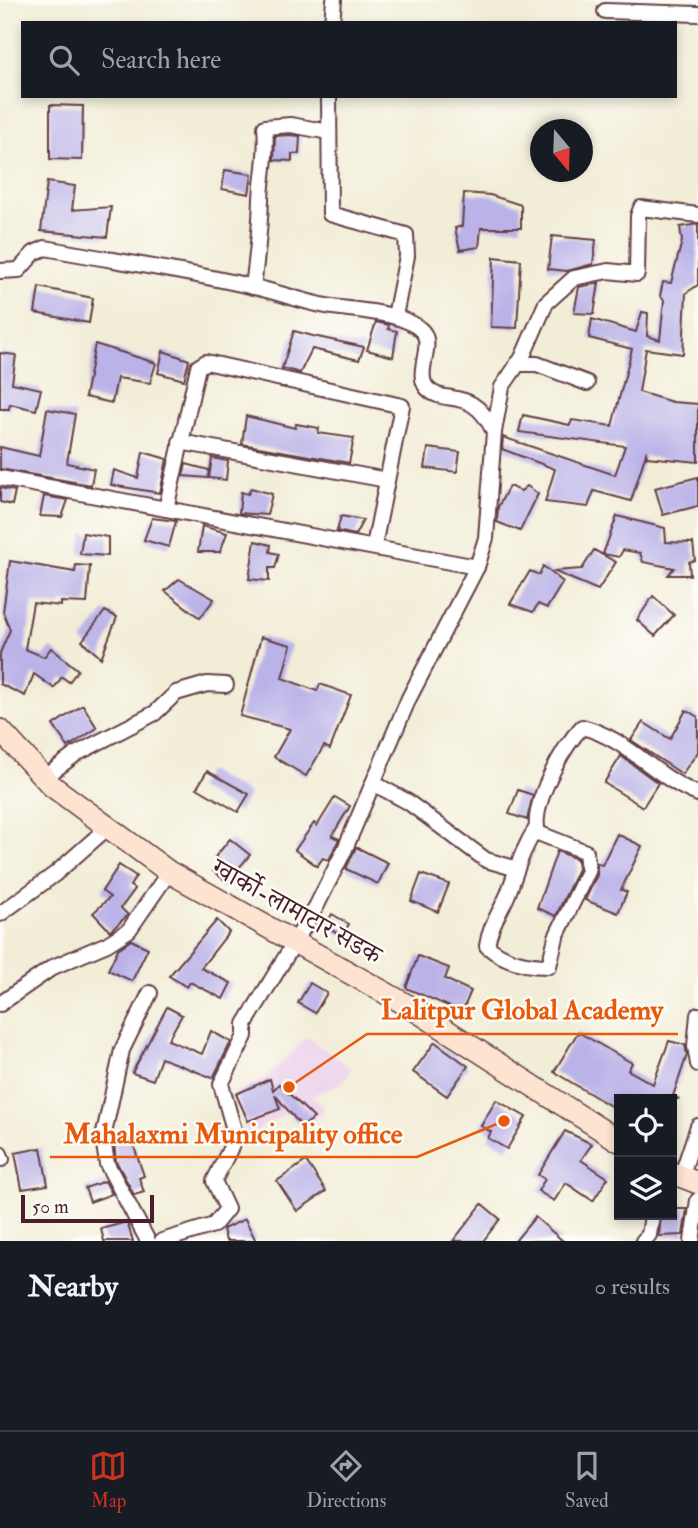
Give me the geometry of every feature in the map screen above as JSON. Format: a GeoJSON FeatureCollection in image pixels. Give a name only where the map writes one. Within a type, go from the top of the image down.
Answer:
{"type":"FeatureCollection","features":[{"type":"Feature","properties":{"kind":"main road","name":"ग्वार्को-लामाटार सडक"},"geometry":{"type":"LineString","coordinates":[[0,730],[44,778],[106,829],[169,872],[407,1004],[614,1138]]}},
{"type":"Feature","properties":{"kind":"street"},"geometry":{"type":"LineString","coordinates":[[332,21],[334,0]]}},
{"type":"Feature","properties":{"kind":"street"},"geometry":{"type":"LineString","coordinates":[[605,11],[698,14]]}},
{"type":"Feature","properties":{"kind":"street"},"geometry":{"type":"LineString","coordinates":[[329,98],[330,214],[406,235],[407,256],[395,316]]}},
{"type":"Feature","properties":{"kind":"street"},"geometry":{"type":"LineString","coordinates":[[253,287],[262,221],[265,127],[291,125],[329,132]]}},
{"type":"Feature","properties":{"kind":"street"},"geometry":{"type":"LineString","coordinates":[[162,1241],[214,1225],[227,1209],[214,1181],[236,1137],[221,1084],[245,1036],[245,1024],[296,943],[345,849],[409,698],[477,567],[486,538],[494,432],[502,387],[517,364],[546,303],[574,278],[608,271],[637,274],[638,216],[641,208],[691,215]]}},
{"type":"Feature","properties":{"kind":"street"},"geometry":{"type":"LineString","coordinates":[[0,271],[19,270],[34,253],[45,248],[253,287],[318,305],[395,316],[422,331],[425,337],[423,378],[426,386],[433,392],[462,398],[482,410],[494,432]]}},
{"type":"Feature","properties":{"kind":"street"},"geometry":{"type":"LineString","coordinates":[[166,509],[198,367],[205,362],[399,404],[403,409],[374,546]]}},
{"type":"Feature","properties":{"kind":"street"},"geometry":{"type":"LineString","coordinates":[[517,364],[537,364],[587,383]]}},
{"type":"Feature","properties":{"kind":"street"},"geometry":{"type":"LineString","coordinates":[[180,442],[387,480]]}},
{"type":"Feature","properties":{"kind":"street"},"geometry":{"type":"LineString","coordinates":[[0,478],[477,567]]}},
{"type":"Feature","properties":{"kind":"street"},"geometry":{"type":"LineString","coordinates":[[44,778],[76,754],[122,727],[155,713],[176,693],[207,684],[226,685]]}},
{"type":"Feature","properties":{"kind":"street"},"geometry":{"type":"LineString","coordinates":[[537,827],[514,868],[508,894],[490,927],[487,946],[499,957],[533,966],[549,966],[556,937],[588,871],[586,852],[538,833],[537,827],[535,820],[555,763],[582,727],[605,732],[683,788],[698,794]]}},
{"type":"Feature","properties":{"kind":"street"},"geometry":{"type":"LineString","coordinates":[[373,783],[408,802],[486,860],[514,868]]}},
{"type":"Feature","properties":{"kind":"street"},"geometry":{"type":"LineString","coordinates":[[0,914],[55,874],[106,829]]}},
{"type":"Feature","properties":{"kind":"street"},"geometry":{"type":"LineString","coordinates":[[0,1004],[53,967],[107,944],[129,930],[169,872]]}},
{"type":"Feature","properties":{"kind":"street"},"geometry":{"type":"LineString","coordinates":[[148,1241],[107,1164],[103,1138],[122,1050],[150,993]]}},
{"type":"Feature","properties":{"kind":"street"},"geometry":{"type":"LineString","coordinates":[[698,1015],[695,1046],[698,1064]]}},
{"type":"Feature","properties":{"kind":"street"},"geometry":{"type":"LineString","coordinates":[[684,1178],[698,1126]]}},
{"type":"Feature","properties":{"kind":"street"},"geometry":{"type":"LineString","coordinates":[[692,1241],[698,1200]]}},
{"type":"Feature","properties":{"kind":"street"},"geometry":{"type":"LineString","coordinates":[[643,1241],[649,1235],[651,1220]]}},
{"type":"Feature","properties":{"kind":"shaded area"},"geometry":{"type":"Polygon","coordinates":[[[307,1037],[351,1068],[344,1082],[312,1096],[325,1109],[303,1129],[288,1112],[248,1135],[234,1093],[264,1079],[307,1037]]]}},
{"type":"Feature","properties":{"kind":"building"},"geometry":{"type":"Polygon","coordinates":[[[50,105],[83,106],[82,160],[50,159],[50,105]]]}},
{"type":"Feature","properties":{"kind":"building"},"geometry":{"type":"Polygon","coordinates":[[[275,136],[300,136],[299,154],[292,154],[292,161],[274,160],[275,136]]]}},
{"type":"Feature","properties":{"kind":"building"},"geometry":{"type":"Polygon","coordinates":[[[225,170],[252,174],[249,194],[222,189],[225,170]]]}},
{"type":"Feature","properties":{"kind":"building"},"geometry":{"type":"Polygon","coordinates":[[[47,182],[75,186],[72,210],[111,207],[107,237],[41,231],[47,182]]]}},
{"type":"Feature","properties":{"kind":"building"},"geometry":{"type":"Polygon","coordinates":[[[464,193],[490,195],[521,205],[521,228],[481,228],[479,247],[460,250],[455,228],[462,226],[464,193]]]}},
{"type":"Feature","properties":{"kind":"building"},"geometry":{"type":"Polygon","coordinates":[[[698,224],[698,285],[686,293],[683,354],[646,349],[639,392],[672,402],[698,404],[698,462],[647,457],[646,453],[631,501],[594,491],[588,507],[545,502],[555,469],[502,449],[503,437],[615,475],[625,446],[519,432],[523,415],[570,425],[572,420],[612,426],[632,349],[589,338],[592,319],[636,332],[642,312],[648,313],[647,336],[660,340],[664,300],[660,296],[663,282],[671,283],[682,241],[680,227],[698,224]]]}},
{"type":"Feature","properties":{"kind":"building"},"geometry":{"type":"Polygon","coordinates":[[[552,236],[596,240],[593,264],[567,271],[548,269],[552,236]]]}},
{"type":"Feature","properties":{"kind":"building"},"geometry":{"type":"Polygon","coordinates":[[[494,257],[521,260],[517,328],[491,327],[494,257]]]}},
{"type":"Feature","properties":{"kind":"building"},"geometry":{"type":"Polygon","coordinates":[[[599,283],[594,314],[574,313],[579,287],[599,283]]]}},
{"type":"Feature","properties":{"kind":"building"},"geometry":{"type":"Polygon","coordinates":[[[39,287],[93,298],[89,323],[35,313],[39,287]]]}},
{"type":"Feature","properties":{"kind":"building"},"geometry":{"type":"Polygon","coordinates":[[[376,322],[389,325],[388,329],[397,331],[393,357],[367,350],[376,322]]]}},
{"type":"Feature","properties":{"kind":"building"},"geometry":{"type":"Polygon","coordinates":[[[294,331],[364,347],[359,360],[312,349],[300,373],[282,368],[294,331]]]}},
{"type":"Feature","properties":{"kind":"building"},"geometry":{"type":"Polygon","coordinates":[[[95,344],[156,363],[150,383],[117,378],[112,403],[85,397],[95,344]]]}},
{"type":"Feature","properties":{"kind":"building"},"geometry":{"type":"Polygon","coordinates":[[[163,351],[189,360],[184,380],[158,373],[163,351]]]}},
{"type":"Feature","properties":{"kind":"building"},"geometry":{"type":"Polygon","coordinates":[[[0,353],[16,355],[12,383],[41,389],[36,410],[10,404],[9,409],[0,409],[0,353]]]}},
{"type":"Feature","properties":{"kind":"building"},"geometry":{"type":"Polygon","coordinates":[[[47,409],[75,414],[67,463],[94,469],[91,485],[0,469],[0,447],[39,456],[47,409]]]}},
{"type":"Feature","properties":{"kind":"building"},"geometry":{"type":"Polygon","coordinates":[[[246,416],[295,428],[296,424],[319,428],[318,433],[354,438],[349,463],[242,444],[246,416]]]}},
{"type":"Feature","properties":{"kind":"building"},"geometry":{"type":"Polygon","coordinates":[[[428,448],[460,452],[457,472],[425,468],[428,448]]]}},
{"type":"Feature","properties":{"kind":"building"},"geometry":{"type":"Polygon","coordinates":[[[143,452],[167,459],[160,493],[111,485],[114,470],[138,478],[143,452]]]}},
{"type":"Feature","properties":{"kind":"building"},"geometry":{"type":"Polygon","coordinates":[[[212,458],[228,461],[226,480],[209,478],[212,458]]]}},
{"type":"Feature","properties":{"kind":"building"},"geometry":{"type":"Polygon","coordinates":[[[186,464],[209,470],[208,478],[183,476],[186,464]]]}},
{"type":"Feature","properties":{"kind":"building"},"geometry":{"type":"Polygon","coordinates":[[[698,477],[698,506],[663,515],[655,488],[698,477]]]}},
{"type":"Feature","properties":{"kind":"building"},"geometry":{"type":"Polygon","coordinates":[[[509,486],[521,491],[527,486],[538,494],[520,531],[497,522],[498,507],[509,486]]]}},
{"type":"Feature","properties":{"kind":"building"},"geometry":{"type":"Polygon","coordinates":[[[0,488],[15,491],[12,505],[0,502],[0,488]]]}},
{"type":"Feature","properties":{"kind":"building"},"geometry":{"type":"Polygon","coordinates":[[[251,488],[272,494],[267,515],[239,513],[241,492],[248,494],[251,488]]]}},
{"type":"Feature","properties":{"kind":"building"},"geometry":{"type":"Polygon","coordinates":[[[44,496],[68,500],[62,517],[40,516],[44,496]]]}},
{"type":"Feature","properties":{"kind":"building"},"geometry":{"type":"Polygon","coordinates":[[[341,516],[363,520],[355,535],[337,531],[341,516]]]}},
{"type":"Feature","properties":{"kind":"building"},"geometry":{"type":"Polygon","coordinates":[[[617,516],[665,528],[666,542],[693,543],[695,560],[689,562],[690,575],[668,575],[674,568],[643,562],[640,553],[623,550],[619,557],[603,554],[617,516]]]}},
{"type":"Feature","properties":{"kind":"building"},"geometry":{"type":"Polygon","coordinates":[[[152,518],[176,521],[169,547],[144,540],[152,518]]]}},
{"type":"Feature","properties":{"kind":"building"},"geometry":{"type":"Polygon","coordinates":[[[202,526],[227,533],[220,552],[198,552],[202,526]]]}},
{"type":"Feature","properties":{"kind":"building"},"geometry":{"type":"Polygon","coordinates":[[[83,533],[108,537],[108,556],[80,554],[83,533]]]}},
{"type":"Feature","properties":{"kind":"building"},"geometry":{"type":"Polygon","coordinates":[[[255,541],[271,545],[270,552],[279,554],[275,568],[269,568],[269,581],[249,579],[255,541]]]}},
{"type":"Feature","properties":{"kind":"building"},"geometry":{"type":"Polygon","coordinates":[[[594,550],[616,562],[598,590],[553,571],[582,569],[594,550]]]}},
{"type":"Feature","properties":{"kind":"building"},"geometry":{"type":"Polygon","coordinates":[[[10,561],[75,572],[76,565],[90,566],[87,603],[61,602],[61,606],[33,603],[25,649],[44,657],[51,648],[78,670],[69,682],[62,677],[54,688],[34,674],[25,696],[0,684],[0,653],[10,630],[3,612],[10,561]]]}},
{"type":"Feature","properties":{"kind":"building"},"geometry":{"type":"Polygon","coordinates":[[[543,566],[563,582],[547,608],[538,604],[533,612],[510,604],[530,571],[539,575],[543,566]]]}},
{"type":"Feature","properties":{"kind":"building"},"geometry":{"type":"Polygon","coordinates":[[[179,579],[214,599],[200,618],[165,591],[179,579]]]}},
{"type":"Feature","properties":{"kind":"building"},"geometry":{"type":"Polygon","coordinates":[[[653,596],[674,615],[655,636],[637,620],[653,596]]]}},
{"type":"Feature","properties":{"kind":"building"},"geometry":{"type":"Polygon","coordinates":[[[105,611],[117,617],[101,658],[82,641],[105,611]]]}},
{"type":"Feature","properties":{"kind":"building"},"geometry":{"type":"Polygon","coordinates":[[[261,637],[291,645],[282,678],[317,691],[320,684],[351,695],[330,749],[324,746],[306,776],[274,757],[290,729],[240,716],[261,637]]]}},
{"type":"Feature","properties":{"kind":"building"},"geometry":{"type":"Polygon","coordinates":[[[83,705],[97,728],[68,747],[53,725],[83,705]]]}},
{"type":"Feature","properties":{"kind":"building"},"geometry":{"type":"Polygon","coordinates":[[[686,710],[698,717],[698,752],[682,774],[631,740],[643,722],[670,739],[686,710]]]}},
{"type":"Feature","properties":{"kind":"building"},"geometry":{"type":"Polygon","coordinates":[[[621,756],[658,783],[643,807],[604,783],[621,756]]]}},
{"type":"Feature","properties":{"kind":"building"},"geometry":{"type":"Polygon","coordinates":[[[207,771],[249,794],[238,812],[197,788],[207,771]]]}},
{"type":"Feature","properties":{"kind":"building"},"geometry":{"type":"Polygon","coordinates":[[[518,790],[533,795],[527,820],[509,814],[518,790]]]}},
{"type":"Feature","properties":{"kind":"building"},"geometry":{"type":"Polygon","coordinates":[[[335,797],[350,806],[332,836],[339,839],[329,860],[323,858],[317,866],[295,850],[314,823],[317,826],[335,797]]]}},
{"type":"Feature","properties":{"kind":"building"},"geometry":{"type":"Polygon","coordinates":[[[617,834],[642,846],[621,890],[627,892],[618,913],[585,900],[597,875],[597,863],[602,865],[617,834]]]}},
{"type":"Feature","properties":{"kind":"building"},"geometry":{"type":"Polygon","coordinates":[[[230,839],[250,855],[227,882],[213,871],[221,861],[215,857],[230,839]]]}},
{"type":"Feature","properties":{"kind":"building"},"geometry":{"type":"Polygon","coordinates":[[[356,847],[388,863],[378,884],[346,869],[356,847]]]}},
{"type":"Feature","properties":{"kind":"building"},"geometry":{"type":"Polygon","coordinates":[[[557,851],[577,859],[578,869],[556,916],[537,908],[557,851]]]}},
{"type":"Feature","properties":{"kind":"building"},"geometry":{"type":"Polygon","coordinates":[[[119,865],[136,876],[130,886],[135,889],[121,908],[128,915],[110,931],[93,913],[110,897],[102,891],[119,865]]]}},
{"type":"Feature","properties":{"kind":"building"},"geometry":{"type":"Polygon","coordinates":[[[421,874],[449,884],[438,912],[411,901],[421,874]]]}},
{"type":"Feature","properties":{"kind":"building"},"geometry":{"type":"Polygon","coordinates":[[[332,914],[349,924],[342,936],[325,926],[332,914]]]}},
{"type":"Feature","properties":{"kind":"building"},"geometry":{"type":"Polygon","coordinates":[[[217,920],[229,932],[201,968],[231,983],[223,999],[190,982],[187,987],[169,976],[217,920]]]}},
{"type":"Feature","properties":{"kind":"building"},"geometry":{"type":"Polygon","coordinates":[[[131,940],[148,948],[132,981],[108,970],[118,949],[131,940]]]}},
{"type":"Feature","properties":{"kind":"building"},"geometry":{"type":"Polygon","coordinates":[[[418,956],[449,968],[445,979],[471,991],[462,1012],[406,988],[418,956]]]}},
{"type":"Feature","properties":{"kind":"building"},"geometry":{"type":"Polygon","coordinates":[[[310,983],[327,993],[315,1013],[298,1003],[310,983]]]}},
{"type":"Feature","properties":{"kind":"building"},"geometry":{"type":"Polygon","coordinates":[[[167,1007],[182,1015],[168,1040],[202,1054],[211,1031],[231,1042],[213,1078],[161,1058],[153,1080],[132,1073],[167,1007]]]}},
{"type":"Feature","properties":{"kind":"building"},"geometry":{"type":"Polygon","coordinates":[[[578,1032],[632,1063],[628,1070],[653,1084],[669,1041],[685,1045],[687,1055],[674,1094],[614,1094],[614,1108],[554,1072],[578,1032]]]}},
{"type":"Feature","properties":{"kind":"building"},"geometry":{"type":"Polygon","coordinates":[[[435,1042],[468,1066],[447,1096],[413,1072],[435,1042]]]}},
{"type":"Feature","properties":{"kind":"building"},"geometry":{"type":"Polygon","coordinates":[[[270,1079],[273,1090],[279,1084],[314,1118],[302,1127],[275,1095],[280,1109],[248,1121],[236,1094],[270,1079]]]}},
{"type":"Feature","properties":{"kind":"building"},"geometry":{"type":"Polygon","coordinates":[[[496,1100],[526,1117],[507,1149],[488,1138],[491,1132],[481,1126],[496,1100]]]}},
{"type":"Feature","properties":{"kind":"building"},"geometry":{"type":"Polygon","coordinates":[[[565,1131],[592,1144],[581,1160],[608,1178],[593,1201],[566,1183],[554,1201],[538,1191],[545,1179],[538,1175],[565,1131]]]}},
{"type":"Feature","properties":{"kind":"building"},"geometry":{"type":"Polygon","coordinates":[[[131,1138],[144,1176],[139,1178],[144,1192],[134,1195],[116,1161],[114,1143],[131,1138]]]}},
{"type":"Feature","properties":{"kind":"building"},"geometry":{"type":"Polygon","coordinates":[[[41,1148],[48,1185],[22,1189],[15,1153],[41,1148]]]}},
{"type":"Feature","properties":{"kind":"building"},"geometry":{"type":"Polygon","coordinates":[[[306,1161],[326,1191],[297,1211],[277,1181],[306,1161]]]}},
{"type":"Feature","properties":{"kind":"building"},"geometry":{"type":"Polygon","coordinates":[[[105,1181],[112,1194],[90,1202],[85,1188],[105,1181]]]}},
{"type":"Feature","properties":{"kind":"building"},"geometry":{"type":"Polygon","coordinates":[[[482,1204],[500,1219],[483,1241],[453,1241],[482,1204]]]}},
{"type":"Feature","properties":{"kind":"building"},"geometry":{"type":"Polygon","coordinates":[[[677,1209],[687,1209],[683,1235],[659,1236],[661,1220],[677,1220],[677,1209]]]}},
{"type":"Feature","properties":{"kind":"building"},"geometry":{"type":"Polygon","coordinates":[[[535,1217],[563,1241],[515,1241],[535,1217]]]}},
{"type":"Feature","properties":{"kind":"building"},"geometry":{"type":"Polygon","coordinates":[[[245,1219],[256,1241],[226,1241],[223,1229],[245,1219]]]}},
{"type":"Feature","properties":{"kind":"building"},"geometry":{"type":"Polygon","coordinates":[[[127,1222],[133,1241],[104,1241],[101,1229],[127,1222]]]}},
{"type":"Feature","properties":{"kind":"place","name":"Lalitpur Global Academy"},"geometry":{"type":"Point","coordinates":[289,1087]}},
{"type":"Feature","properties":{"kind":"place","name":"Mahalaxmi Municipality office"},"geometry":{"type":"Point","coordinates":[504,1121]}}]}
